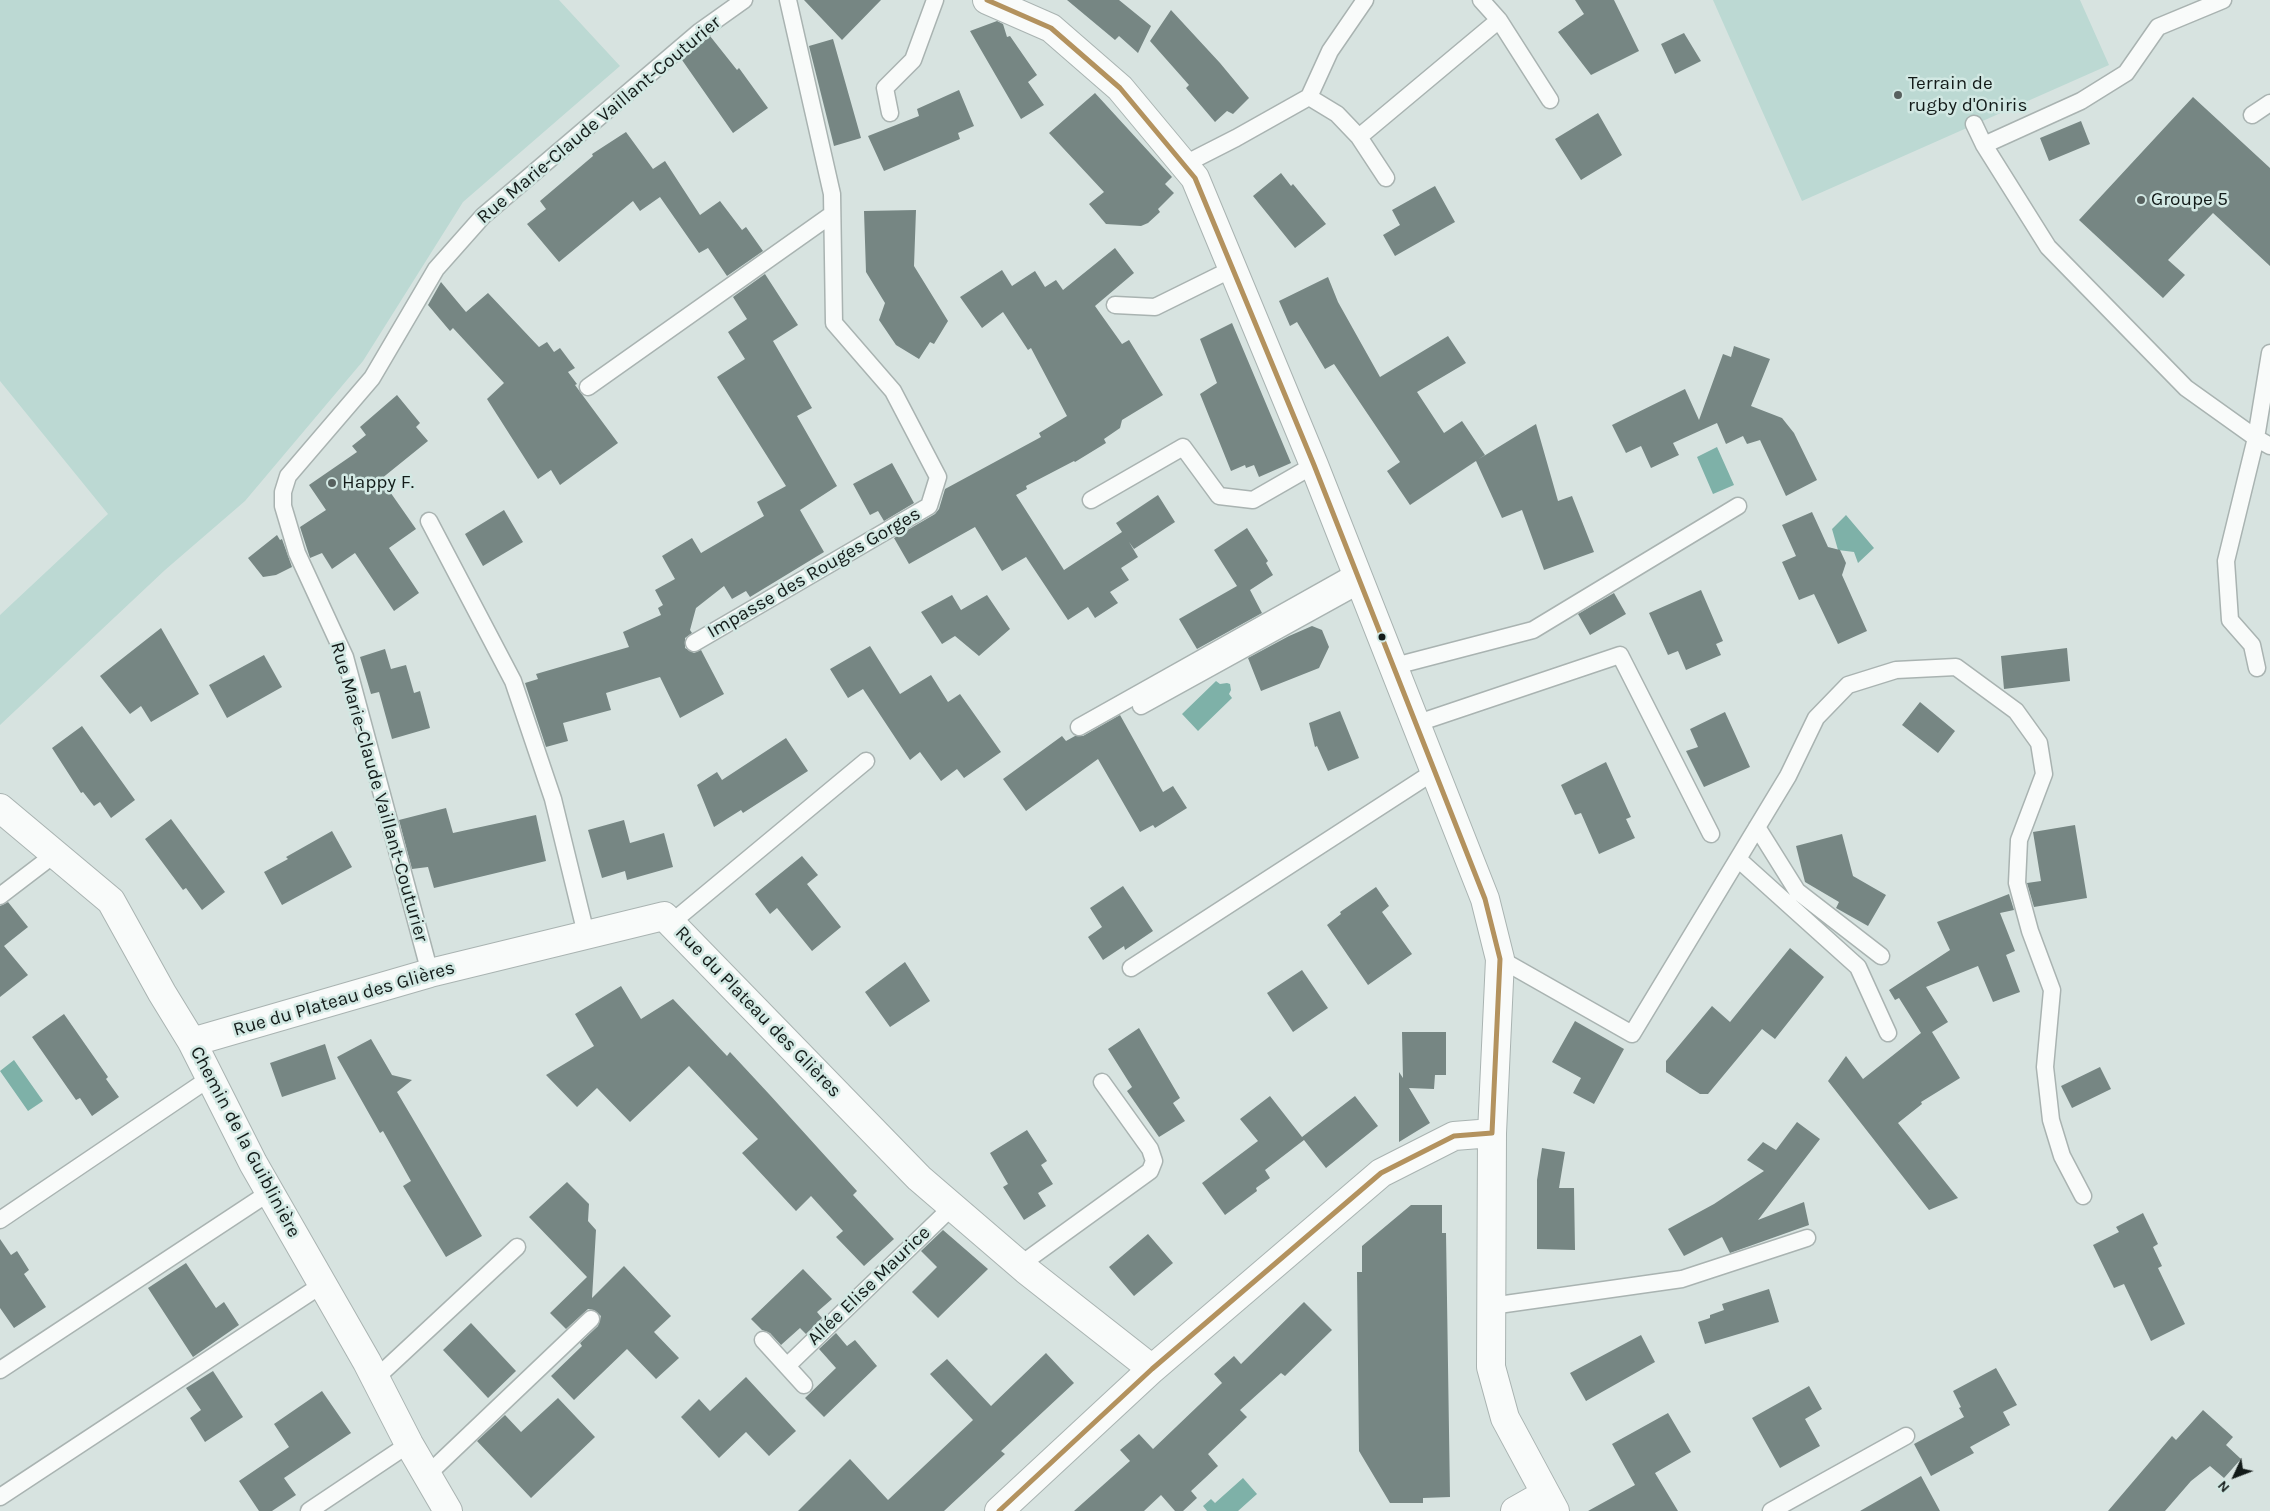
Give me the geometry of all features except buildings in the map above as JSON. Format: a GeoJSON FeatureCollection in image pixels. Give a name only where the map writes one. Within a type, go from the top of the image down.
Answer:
{"type":"FeatureCollection","features":[{"type":"Feature","properties":{"kind":"street"},"geometry":{"type":"LineString","coordinates":[[987,0],[1051,28],[1120,88],[1195,178],[1314,465],[1418,723],[1486,899],[1500,959],[1492,1133],[1491,1368],[1505,1418],[1550,1502],[1515,1511]]}},
{"type":"Feature","properties":{"kind":"street","name":"Chemin de la Guiblinière"},"geometry":{"type":"LineString","coordinates":[[0,808],[111,901],[162,993],[192,1042],[270,1192],[376,1378],[410,1444],[448,1511]]}},
{"type":"Feature","properties":{"kind":"street","name":"Rue du Plateau des Glières"},"geometry":{"type":"LineString","coordinates":[[192,1042],[430,973],[664,916],[919,1178],[1020,1265],[1152,1369]]}},
{"type":"Feature","properties":{"kind":"street"},"geometry":{"type":"LineString","coordinates":[[999,1511],[1152,1369],[1381,1173],[1454,1136],[1492,1133]]}},
{"type":"Feature","properties":{"kind":"lane","name":"Rue Marie-Claude Vaillant-Couturier"},"geometry":{"type":"LineString","coordinates":[[430,973],[345,657],[297,553],[283,506],[283,492],[288,476],[372,378],[436,269],[483,216],[699,32],[744,0]]}},
{"type":"Feature","properties":{"kind":"lane","name":"Impasse des Rouges Gorges"},"geometry":{"type":"LineString","coordinates":[[694,643],[929,506],[938,478],[893,392],[834,322],[832,194],[788,0]]}},
{"type":"Feature","properties":{"kind":"lane"},"geometry":{"type":"LineString","coordinates":[[890,113],[885,88],[913,60],[935,0]]}},
{"type":"Feature","properties":{"kind":"lane"},"geometry":{"type":"LineString","coordinates":[[1183,164],[1236,138],[1308,97],[1330,51],[1365,0]]}},
{"type":"Feature","properties":{"kind":"lane"},"geometry":{"type":"LineString","coordinates":[[1481,0],[1500,20],[1550,100]]}},
{"type":"Feature","properties":{"kind":"lane"},"geometry":{"type":"LineString","coordinates":[[1984,145],[2081,101],[2126,74],[2158,27],[2224,0]]}},
{"type":"Feature","properties":{"kind":"lane"},"geometry":{"type":"LineString","coordinates":[[1359,137],[1500,20]]}},
{"type":"Feature","properties":{"kind":"lane"},"geometry":{"type":"LineString","coordinates":[[1308,97],[1337,114],[1359,137],[1386,178]]}},
{"type":"Feature","properties":{"kind":"lane"},"geometry":{"type":"LineString","coordinates":[[2252,115],[2270,103]]}},
{"type":"Feature","properties":{"kind":"lane"},"geometry":{"type":"LineString","coordinates":[[1974,124],[1984,145],[2048,246],[2186,388],[2263,442]]}},
{"type":"Feature","properties":{"kind":"lane"},"geometry":{"type":"LineString","coordinates":[[588,387],[831,215]]}},
{"type":"Feature","properties":{"kind":"lane"},"geometry":{"type":"LineString","coordinates":[[1115,306],[1155,307],[1232,269]]}},
{"type":"Feature","properties":{"kind":"lane"},"geometry":{"type":"LineString","coordinates":[[2257,668],[2252,645],[2230,620],[2226,561],[2263,442],[2270,353]]}},
{"type":"Feature","properties":{"kind":"lane"},"geometry":{"type":"LineString","coordinates":[[1091,500],[1183,447],[1219,496],[1253,500],[1314,465]]}},
{"type":"Feature","properties":{"kind":"lane"},"geometry":{"type":"LineString","coordinates":[[1395,666],[1533,630],[1738,506]]}},
{"type":"Feature","properties":{"kind":"lane"},"geometry":{"type":"LineString","coordinates":[[429,521],[513,681],[553,800],[586,934]]}},
{"type":"Feature","properties":{"kind":"lane"},"geometry":{"type":"LineString","coordinates":[[1141,706],[1359,578]]}},
{"type":"Feature","properties":{"kind":"lane"},"geometry":{"type":"LineString","coordinates":[[1079,727],[1359,578]]}},
{"type":"Feature","properties":{"kind":"lane"},"geometry":{"type":"LineString","coordinates":[[1418,723],[1620,655],[1711,834]]}},
{"type":"Feature","properties":{"kind":"lane"},"geometry":{"type":"LineString","coordinates":[[1500,959],[1632,1034],[1788,776],[1816,718],[1848,685],[1896,670],[1956,667],[2016,711],[2039,744],[2044,774],[2019,840],[2017,883],[2030,931],[2052,990],[2045,1067],[2051,1120],[2062,1156],[2083,1196]]}},
{"type":"Feature","properties":{"kind":"lane"},"geometry":{"type":"LineString","coordinates":[[671,923],[866,761]]}},
{"type":"Feature","properties":{"kind":"lane"},"geometry":{"type":"LineString","coordinates":[[1131,968],[1435,771]]}},
{"type":"Feature","properties":{"kind":"lane"},"geometry":{"type":"LineString","coordinates":[[1757,827],[1797,891],[1881,956]]}},
{"type":"Feature","properties":{"kind":"lane"},"geometry":{"type":"LineString","coordinates":[[0,896],[54,854]]}},
{"type":"Feature","properties":{"kind":"lane"},"geometry":{"type":"LineString","coordinates":[[1738,860],[1858,967],[1888,1033]]}},
{"type":"Feature","properties":{"kind":"lane"},"geometry":{"type":"LineString","coordinates":[[0,1220],[210,1078]]}},
{"type":"Feature","properties":{"kind":"lane"},"geometry":{"type":"LineString","coordinates":[[1020,1265],[1150,1170],[1154,1161],[1150,1149],[1102,1082]]}},
{"type":"Feature","properties":{"kind":"lane"},"geometry":{"type":"LineString","coordinates":[[0,1370],[270,1192]]}},
{"type":"Feature","properties":{"kind":"lane","name":"Allée Elise Maurice"},"geometry":{"type":"LineString","coordinates":[[787,1366],[952,1206]]}},
{"type":"Feature","properties":{"kind":"lane"},"geometry":{"type":"LineString","coordinates":[[1491,1306],[1682,1278],[1807,1238]]}},
{"type":"Feature","properties":{"kind":"lane"},"geometry":{"type":"LineString","coordinates":[[376,1378],[517,1247]]}},
{"type":"Feature","properties":{"kind":"lane"},"geometry":{"type":"LineString","coordinates":[[0,1497],[323,1284]]}},
{"type":"Feature","properties":{"kind":"lane"},"geometry":{"type":"LineString","coordinates":[[427,1475],[591,1319]]}},
{"type":"Feature","properties":{"kind":"lane"},"geometry":{"type":"LineString","coordinates":[[763,1340],[804,1385]]}},
{"type":"Feature","properties":{"kind":"lane"},"geometry":{"type":"LineString","coordinates":[[1771,1511],[1906,1436]]}},
{"type":"Feature","properties":{"kind":"lane"},"geometry":{"type":"LineString","coordinates":[[308,1511],[410,1444]]}},
{"type":"Feature","properties":{"kind":"shaded area"},"geometry":{"type":"Polygon","coordinates":[[[0,0],[559,0],[620,66],[463,202],[363,361],[245,501],[165,570],[0,725],[0,615],[108,514],[0,381],[0,0]]]}},
{"type":"Feature","properties":{"kind":"shaded area","name":"Terrain de rugby d'Oniris"},"geometry":{"type":"Polygon","coordinates":[[[1713,0],[2080,0],[2109,65],[1802,201],[1713,0]]]}},
{"type":"Feature","properties":{"kind":"shaded area"},"geometry":{"type":"Polygon","coordinates":[[[1717,447],[1734,485],[1713,494],[1697,457],[1717,447]]]}},
{"type":"Feature","properties":{"kind":"shaded area"},"geometry":{"type":"Polygon","coordinates":[[[1846,515],[1874,548],[1858,563],[1854,552],[1838,550],[1832,529],[1846,515]]]}},
{"type":"Feature","properties":{"kind":"shaded area"},"geometry":{"type":"Polygon","coordinates":[[[1216,681],[1220,684],[1230,684],[1231,690],[1229,694],[1232,698],[1198,731],[1182,714],[1216,681]]]}},
{"type":"Feature","properties":{"kind":"shaded area"},"geometry":{"type":"Polygon","coordinates":[[[14,1060],[43,1101],[28,1111],[0,1071],[14,1060]]]}},
{"type":"Feature","properties":{"kind":"shaded area"},"geometry":{"type":"Polygon","coordinates":[[[1243,1478],[1257,1494],[1238,1511],[1207,1511],[1203,1506],[1211,1499],[1215,1503],[1243,1478]]]}},
{"type":"Feature","properties":{"kind":"transit line"},"geometry":{"type":"LineString","coordinates":[[987,0],[1051,28],[1120,88],[1195,178],[1314,465],[1485,899],[1500,959],[1492,1133]]}},
{"type":"Feature","properties":{"kind":"transit line"},"geometry":{"type":"LineString","coordinates":[[999,1511],[1152,1369],[1381,1173],[1454,1136],[1492,1133]]}},
{"type":"Feature","properties":{"kind":"place","name":"Terrain de rugby d'Oniris"},"geometry":{"type":"Point","coordinates":[1898,95]}},
{"type":"Feature","properties":{"kind":"place","name":"Groupe 5"},"geometry":{"type":"Point","coordinates":[2141,200]}},
{"type":"Feature","properties":{"kind":"place","name":"Happy F."},"geometry":{"type":"Point","coordinates":[332,483]}}]}
